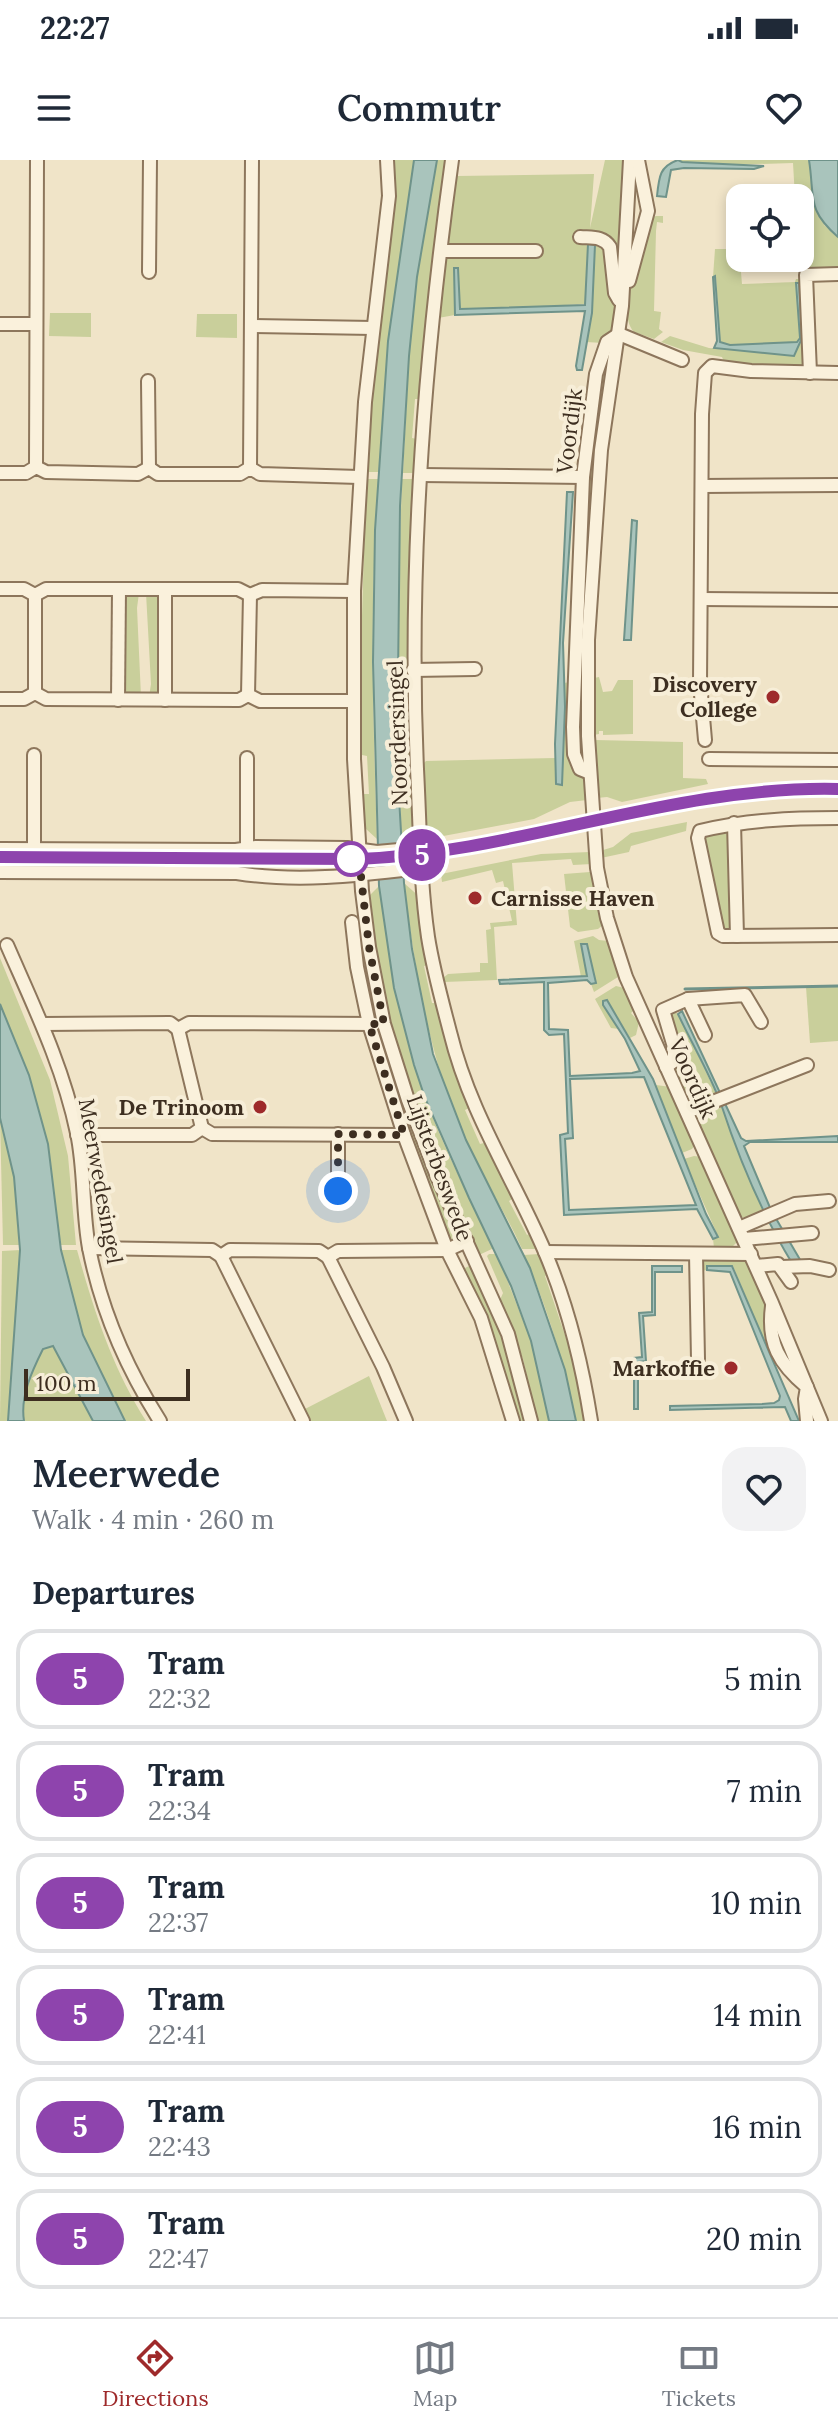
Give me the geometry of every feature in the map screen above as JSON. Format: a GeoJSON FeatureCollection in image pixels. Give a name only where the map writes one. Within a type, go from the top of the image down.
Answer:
{"type":"FeatureCollection","features":[{"type":"Feature","properties":{"kind":"street"},"geometry":{"type":"LineString","coordinates":[[36,467],[37,160]]}},
{"type":"Feature","properties":{"kind":"street"},"geometry":{"type":"LineString","coordinates":[[149,272],[150,160]]}},
{"type":"Feature","properties":{"kind":"street"},"geometry":{"type":"LineString","coordinates":[[250,468],[252,160]]}},
{"type":"Feature","properties":{"kind":"street","name":"Noordersingel"},"geometry":{"type":"LineString","coordinates":[[387,160],[389,196],[359,477],[354,591],[353,701],[360,876],[369,947],[384,1024],[436,1174],[513,1348],[531,1421]]}},
{"type":"Feature","properties":{"kind":"street","name":"Noordersingel"},"geometry":{"type":"LineString","coordinates":[[452,160],[431,337],[421,475],[413,670],[428,936],[450,1036],[475,1111],[545,1252],[569,1318],[591,1421]]}},
{"type":"Feature","properties":{"kind":"street","name":"Voordijk"},"geometry":{"type":"LineString","coordinates":[[630,160],[622,300],[601,450],[588,640],[590,773],[597,868],[607,918],[626,977],[754,1260],[821,1421]]}},
{"type":"Feature","properties":{"kind":"street","name":"Voordijk"},"geometry":{"type":"LineString","coordinates":[[622,300],[648,211],[638,160]]}},
{"type":"Feature","properties":{"kind":"street"},"geometry":{"type":"LineString","coordinates":[[580,237],[601,238],[610,247],[615,293],[622,300]]}},
{"type":"Feature","properties":{"kind":"street"},"geometry":{"type":"LineString","coordinates":[[441,251],[536,251]]}},
{"type":"Feature","properties":{"kind":"street"},"geometry":{"type":"LineString","coordinates":[[810,373],[806,275],[838,274]]}},
{"type":"Feature","properties":{"kind":"street"},"geometry":{"type":"LineString","coordinates":[[0,324],[36,324]]}},
{"type":"Feature","properties":{"kind":"street"},"geometry":{"type":"LineString","coordinates":[[252,326],[373,328]]}},
{"type":"Feature","properties":{"kind":"street"},"geometry":{"type":"LineString","coordinates":[[619,334],[682,360]]}},
{"type":"Feature","properties":{"kind":"street","name":"Voordijk"},"geometry":{"type":"LineString","coordinates":[[590,773],[580,769],[574,754],[573,727],[583,477],[596,374],[607,342],[619,334]]}},
{"type":"Feature","properties":{"kind":"street"},"geometry":{"type":"LineString","coordinates":[[705,740],[700,683],[705,373],[712,366],[838,373]]}},
{"type":"Feature","properties":{"kind":"street"},"geometry":{"type":"LineString","coordinates":[[148,381],[149,468]]}},
{"type":"Feature","properties":{"kind":"street"},"geometry":{"type":"LineString","coordinates":[[36,467],[46,472],[138,474],[149,468]]}},
{"type":"Feature","properties":{"kind":"street"},"geometry":{"type":"LineString","coordinates":[[0,473],[26,473],[36,467]]}},
{"type":"Feature","properties":{"kind":"street"},"geometry":{"type":"LineString","coordinates":[[149,468],[158,474],[240,474],[250,468]]}},
{"type":"Feature","properties":{"kind":"street"},"geometry":{"type":"LineString","coordinates":[[250,468],[260,474],[359,477]]}},
{"type":"Feature","properties":{"kind":"street"},"geometry":{"type":"LineString","coordinates":[[421,475],[583,477]]}},
{"type":"Feature","properties":{"kind":"street"},"geometry":{"type":"LineString","coordinates":[[703,486],[838,485]]}},
{"type":"Feature","properties":{"kind":"street"},"geometry":{"type":"LineString","coordinates":[[0,589],[24,589],[35,595]]}},
{"type":"Feature","properties":{"kind":"street"},"geometry":{"type":"LineString","coordinates":[[35,595],[46,589],[238,589],[250,595],[262,590],[354,591]]}},
{"type":"Feature","properties":{"kind":"street"},"geometry":{"type":"LineString","coordinates":[[118,700],[119,590]]}},
{"type":"Feature","properties":{"kind":"street"},"geometry":{"type":"LineString","coordinates":[[165,590],[165,700]]}},
{"type":"Feature","properties":{"kind":"street"},"geometry":{"type":"LineString","coordinates":[[35,595],[35,693]]}},
{"type":"Feature","properties":{"kind":"street"},"geometry":{"type":"LineString","coordinates":[[248,695],[250,595]]}},
{"type":"Feature","properties":{"kind":"street"},"geometry":{"type":"LineString","coordinates":[[701,599],[838,600]]}},
{"type":"Feature","properties":{"kind":"street"},"geometry":{"type":"LineString","coordinates":[[413,670],[475,669]]}},
{"type":"Feature","properties":{"kind":"street"},"geometry":{"type":"LineString","coordinates":[[35,693],[46,699],[118,700],[239,700],[248,695]]}},
{"type":"Feature","properties":{"kind":"street"},"geometry":{"type":"LineString","coordinates":[[0,699],[24,699],[35,693]]}},
{"type":"Feature","properties":{"kind":"street"},"geometry":{"type":"LineString","coordinates":[[248,695],[260,701],[353,701]]}},
{"type":"Feature","properties":{"kind":"street"},"geometry":{"type":"LineString","coordinates":[[34,755],[34,850]]}},
{"type":"Feature","properties":{"kind":"street"},"geometry":{"type":"LineString","coordinates":[[247,758],[247,848]]}},
{"type":"Feature","properties":{"kind":"street"},"geometry":{"type":"LineString","coordinates":[[709,759],[838,760]]}},
{"type":"Feature","properties":{"kind":"street"},"geometry":{"type":"LineString","coordinates":[[838,818],[734,823],[700,831],[698,838],[718,933],[723,936],[838,935]]}},
{"type":"Feature","properties":{"kind":"street"},"geometry":{"type":"LineString","coordinates":[[734,823],[737,936]]}},
{"type":"Feature","properties":{"kind":"street"},"geometry":{"type":"LineString","coordinates":[[0,849],[247,848],[358,849],[377,852],[421,848]]}},
{"type":"Feature","properties":{"kind":"street"},"geometry":{"type":"LineString","coordinates":[[0,872],[360,876],[422,868]]}},
{"type":"Feature","properties":{"kind":"street","name":"Lijsterbeswede"},"geometry":{"type":"LineString","coordinates":[[352,922],[355,957],[369,1024],[404,1135],[447,1250],[481,1318],[513,1421]]}},
{"type":"Feature","properties":{"kind":"street","name":"Meerwedesingel"},"geometry":{"type":"LineString","coordinates":[[7,945],[43,1024],[62,1076],[77,1135],[89,1248],[108,1317],[127,1362],[160,1421]]}},
{"type":"Feature","properties":{"kind":"street"},"geometry":{"type":"LineString","coordinates":[[666,1067],[674,1061],[674,1047],[663,1010],[688,999],[745,995],[761,1022]]}},
{"type":"Feature","properties":{"kind":"street"},"geometry":{"type":"LineString","coordinates":[[688,999],[705,1035]]}},
{"type":"Feature","properties":{"kind":"street"},"geometry":{"type":"LineString","coordinates":[[43,1024],[170,1023],[178,1029],[202,1128],[212,1134],[404,1135]]}},
{"type":"Feature","properties":{"kind":"street"},"geometry":{"type":"LineString","coordinates":[[178,1029],[189,1023],[384,1024]]}},
{"type":"Feature","properties":{"kind":"street"},"geometry":{"type":"LineString","coordinates":[[687,1112],[807,1065]]}},
{"type":"Feature","properties":{"kind":"street"},"geometry":{"type":"LineString","coordinates":[[77,1135],[192,1135],[202,1128]]}},
{"type":"Feature","properties":{"kind":"street"},"geometry":{"type":"LineString","coordinates":[[338,1134],[338,1191]]}},
{"type":"Feature","properties":{"kind":"street"},"geometry":{"type":"LineString","coordinates":[[742,1234],[763,1218],[795,1204],[829,1201]]}},
{"type":"Feature","properties":{"kind":"street"},"geometry":{"type":"LineString","coordinates":[[742,1234],[812,1233]]}},
{"type":"Feature","properties":{"kind":"street"},"geometry":{"type":"LineString","coordinates":[[328,1257],[338,1251],[447,1250],[467,1241]]}},
{"type":"Feature","properties":{"kind":"street"},"geometry":{"type":"LineString","coordinates":[[89,1248],[212,1250],[221,1256],[303,1421]]}},
{"type":"Feature","properties":{"kind":"street"},"geometry":{"type":"LineString","coordinates":[[221,1256],[230,1250],[289,1250],[319,1251],[328,1257],[383,1367],[406,1421]]}},
{"type":"Feature","properties":{"kind":"street"},"geometry":{"type":"LineString","coordinates":[[545,1252],[696,1254],[754,1260],[778,1264],[791,1282]]}},
{"type":"Feature","properties":{"kind":"street"},"geometry":{"type":"LineString","coordinates":[[696,1254],[698,1359]]}},
{"type":"Feature","properties":{"kind":"street"},"geometry":{"type":"LineString","coordinates":[[781,1267],[810,1266],[829,1270]]}},
{"type":"Feature","properties":{"kind":"street","name":"Voordijk"},"geometry":{"type":"LineString","coordinates":[[807,1387],[807,1421]]}},
{"type":"Feature","properties":{"kind":"green space"},"geometry":{"type":"Polygon","coordinates":[[[392,160],[414,160],[388,341],[380,472],[367,472],[373,364],[392,160]]]}},
{"type":"Feature","properties":{"kind":"green space"},"geometry":{"type":"Polygon","coordinates":[[[437,160],[446,160],[436,226],[420,399],[415,399],[412,438],[417,439],[415,473],[403,473],[417,277],[437,160]]]}},
{"type":"Feature","properties":{"kind":"green space"},"geometry":{"type":"Polygon","coordinates":[[[605,160],[625,160],[618,290],[606,247],[616,316],[613,328],[603,343],[586,342],[592,313],[586,304],[460,310],[458,268],[455,269],[455,315],[438,318],[457,176],[594,174],[590,228],[605,160]]]}},
{"type":"Feature","properties":{"kind":"green space"},"geometry":{"type":"Polygon","coordinates":[[[680,160],[809,160],[824,225],[838,237],[838,270],[814,271],[814,184],[794,184],[793,163],[723,165],[680,160]]]}},
{"type":"Feature","properties":{"kind":"green space"},"geometry":{"type":"Polygon","coordinates":[[[663,216],[663,223],[657,222],[656,231],[654,311],[661,312],[659,329],[663,332],[654,339],[634,332],[627,309],[637,260],[651,218],[663,216]]]}},
{"type":"Feature","properties":{"kind":"green space"},"geometry":{"type":"Polygon","coordinates":[[[715,249],[726,249],[726,272],[741,272],[742,284],[795,282],[801,279],[808,362],[804,368],[725,364],[722,357],[683,350],[661,342],[670,336],[709,348],[794,355],[801,341],[796,283],[800,338],[797,343],[730,345],[720,342],[716,277],[713,277],[715,249]]]}},
{"type":"Feature","properties":{"kind":"green space"},"geometry":{"type":"Polygon","coordinates":[[[50,313],[91,313],[91,337],[49,336],[50,313]]]}},
{"type":"Feature","properties":{"kind":"green space"},"geometry":{"type":"Polygon","coordinates":[[[197,314],[237,314],[237,338],[196,337],[197,314]]]}},
{"type":"Feature","properties":{"kind":"green space"},"geometry":{"type":"Polygon","coordinates":[[[610,345],[585,765],[578,756],[583,536],[598,386],[610,345]]]}},
{"type":"Feature","properties":{"kind":"green space"},"geometry":{"type":"Polygon","coordinates":[[[366,479],[379,479],[373,614],[377,839],[365,828],[363,794],[369,794],[367,756],[362,755],[366,479]]]}},
{"type":"Feature","properties":{"kind":"green space"},"geometry":{"type":"Polygon","coordinates":[[[402,479],[416,482],[411,677],[407,678],[415,822],[401,838],[397,633],[402,479]]]}},
{"type":"Feature","properties":{"kind":"green space"},"geometry":{"type":"Polygon","coordinates":[[[129,593],[139,593],[141,697],[124,692],[124,599],[129,593]]]}},
{"type":"Feature","properties":{"kind":"green space"},"geometry":{"type":"Polygon","coordinates":[[[146,593],[160,596],[160,692],[149,697],[151,684],[146,593]]]}},
{"type":"Feature","properties":{"kind":"green space"},"geometry":{"type":"Polygon","coordinates":[[[599,677],[603,692],[612,691],[618,680],[633,680],[633,734],[603,735],[603,731],[599,731],[594,735],[594,678],[599,677]]]}},
{"type":"Feature","properties":{"kind":"green space"},"geometry":{"type":"Polygon","coordinates":[[[570,682],[574,766],[586,782],[587,800],[570,802],[534,819],[438,837],[427,835],[423,764],[426,761],[555,758],[556,784],[562,785],[564,683],[570,682]]]}},
{"type":"Feature","properties":{"kind":"green space"},"geometry":{"type":"Polygon","coordinates":[[[595,740],[683,742],[683,778],[706,779],[708,784],[622,802],[607,797],[597,798],[595,740]]]}},
{"type":"Feature","properties":{"kind":"green space"},"geometry":{"type":"Polygon","coordinates":[[[687,822],[686,831],[631,846],[629,852],[601,858],[600,851],[613,847],[631,833],[687,822]]]}},
{"type":"Feature","properties":{"kind":"green space"},"geometry":{"type":"Polygon","coordinates":[[[726,829],[729,832],[731,931],[724,933],[703,836],[726,829]]]}},
{"type":"Feature","properties":{"kind":"green space"},"geometry":{"type":"Polygon","coordinates":[[[590,852],[592,864],[573,865],[571,859],[512,863],[517,925],[494,927],[497,980],[444,982],[443,978],[448,974],[480,972],[480,963],[488,963],[486,930],[491,929],[490,923],[512,921],[503,881],[496,883],[492,870],[442,882],[441,874],[541,854],[590,852]]]}},
{"type":"Feature","properties":{"kind":"green space"},"geometry":{"type":"Polygon","coordinates":[[[590,872],[594,875],[604,924],[598,929],[578,932],[570,927],[564,874],[590,872]]]}},
{"type":"Feature","properties":{"kind":"green space"},"geometry":{"type":"Polygon","coordinates":[[[404,883],[422,899],[428,965],[424,966],[432,1003],[436,1003],[451,1060],[469,1108],[465,1110],[480,1144],[484,1143],[512,1199],[509,1201],[527,1235],[531,1233],[537,1246],[535,1249],[522,1249],[452,1108],[425,1014],[404,883]]]}},
{"type":"Feature","properties":{"kind":"green space"},"geometry":{"type":"Polygon","coordinates":[[[380,885],[393,975],[414,1064],[440,1135],[494,1248],[479,1255],[421,1125],[394,1044],[371,935],[375,934],[370,895],[380,885]]]}},
{"type":"Feature","properties":{"kind":"green space"},"geometry":{"type":"Polygon","coordinates":[[[593,936],[608,941],[619,973],[618,977],[594,992],[591,984],[596,982],[590,960],[581,945],[587,976],[581,977],[574,941],[593,936]]]}},
{"type":"Feature","properties":{"kind":"green space"},"geometry":{"type":"Polygon","coordinates":[[[0,958],[50,1080],[68,1156],[76,1245],[60,1245],[48,1144],[29,1075],[0,1004],[0,958]]]}},
{"type":"Feature","properties":{"kind":"green space"},"geometry":{"type":"Polygon","coordinates":[[[616,986],[624,988],[634,1010],[631,1013],[639,1022],[636,1035],[630,1038],[607,1000],[604,1005],[619,1029],[611,1028],[595,999],[616,986]]]}},
{"type":"Feature","properties":{"kind":"green space"},"geometry":{"type":"Polygon","coordinates":[[[806,987],[838,987],[838,1041],[810,1043],[806,987]]]}},
{"type":"Feature","properties":{"kind":"green space"},"geometry":{"type":"Polygon","coordinates":[[[673,1011],[678,1014],[718,1097],[705,1102],[692,1102],[687,1098],[674,1068],[679,1065],[667,1015],[673,1011]]]}},
{"type":"Feature","properties":{"kind":"green space"},"geometry":{"type":"Polygon","coordinates":[[[380,1031],[409,1122],[459,1236],[453,1240],[448,1239],[400,1110],[376,1032],[380,1031]]]}},
{"type":"Feature","properties":{"kind":"green space"},"geometry":{"type":"Polygon","coordinates":[[[656,1085],[671,1087],[696,1143],[692,1149],[682,1153],[656,1085]]]}},
{"type":"Feature","properties":{"kind":"green space"},"geometry":{"type":"Polygon","coordinates":[[[721,1104],[766,1214],[752,1219],[741,1217],[697,1120],[697,1114],[721,1104]]]}},
{"type":"Feature","properties":{"kind":"green space"},"geometry":{"type":"Polygon","coordinates":[[[0,1118],[14,1177],[19,1245],[3,1245],[0,1118]]]}},
{"type":"Feature","properties":{"kind":"green space"},"geometry":{"type":"Polygon","coordinates":[[[702,1157],[738,1241],[732,1247],[714,1248],[713,1239],[718,1236],[684,1159],[702,1157]]]}},
{"type":"Feature","properties":{"kind":"green space"},"geometry":{"type":"Polygon","coordinates":[[[20,1250],[8,1421],[0,1421],[2,1251],[20,1250]]]}},
{"type":"Feature","properties":{"kind":"green space"},"geometry":{"type":"Polygon","coordinates":[[[61,1250],[77,1250],[105,1338],[123,1380],[146,1421],[125,1421],[83,1335],[61,1250]]]}},
{"type":"Feature","properties":{"kind":"green space"},"geometry":{"type":"Polygon","coordinates":[[[497,1254],[531,1341],[549,1421],[537,1421],[523,1359],[500,1300],[503,1293],[487,1256],[497,1254]]]}},
{"type":"Feature","properties":{"kind":"green space"},"geometry":{"type":"Polygon","coordinates":[[[539,1254],[549,1274],[545,1276],[568,1344],[572,1345],[585,1421],[576,1421],[554,1336],[524,1255],[539,1254]]]}},
{"type":"Feature","properties":{"kind":"green space"},"geometry":{"type":"Polygon","coordinates":[[[704,1258],[743,1258],[748,1261],[766,1301],[768,1344],[733,1266],[707,1266],[707,1270],[700,1271],[704,1258]]]}},
{"type":"Feature","properties":{"kind":"green space"},"geometry":{"type":"Polygon","coordinates":[[[473,1264],[502,1330],[526,1421],[518,1421],[489,1326],[463,1269],[473,1264]]]}},
{"type":"Feature","properties":{"kind":"green space"},"geometry":{"type":"Polygon","coordinates":[[[54,1346],[93,1421],[24,1421],[25,1393],[31,1374],[43,1349],[54,1346]]]}},
{"type":"Feature","properties":{"kind":"green space"},"geometry":{"type":"Polygon","coordinates":[[[369,1376],[387,1421],[311,1421],[305,1409],[369,1376]]]}},
{"type":"Feature","properties":{"kind":"water"},"geometry":{"type":"Polygon","coordinates":[[[414,160],[437,160],[417,277],[400,506],[397,763],[404,883],[412,949],[433,1054],[466,1140],[530,1268],[565,1370],[576,1421],[549,1421],[531,1341],[511,1286],[425,1098],[394,988],[379,886],[373,662],[375,530],[388,341],[414,160]]]}},
{"type":"Feature","properties":{"kind":"water"},"geometry":{"type":"Polygon","coordinates":[[[678,160],[764,166],[754,169],[671,170],[666,197],[657,196],[662,173],[667,165],[678,160]]]}},
{"type":"Feature","properties":{"kind":"water"},"geometry":{"type":"Polygon","coordinates":[[[809,160],[838,160],[838,237],[816,210],[814,184],[811,184],[809,160]]]}},
{"type":"Feature","properties":{"kind":"water"},"geometry":{"type":"Polygon","coordinates":[[[588,244],[595,245],[592,313],[582,370],[577,370],[576,366],[585,311],[455,315],[454,268],[458,268],[460,309],[585,305],[588,244]]]}},
{"type":"Feature","properties":{"kind":"water"},"geometry":{"type":"Polygon","coordinates":[[[715,276],[720,342],[730,345],[797,342],[800,338],[796,283],[799,283],[802,338],[794,356],[714,348],[717,341],[715,276]]]}},
{"type":"Feature","properties":{"kind":"water"},"geometry":{"type":"Polygon","coordinates":[[[567,492],[573,492],[563,643],[565,707],[562,785],[556,784],[555,744],[567,492]]]}},
{"type":"Feature","properties":{"kind":"water"},"geometry":{"type":"Polygon","coordinates":[[[632,520],[637,521],[631,640],[624,640],[632,520]]]}},
{"type":"Feature","properties":{"kind":"water"},"geometry":{"type":"Polygon","coordinates":[[[581,944],[587,944],[596,983],[591,984],[587,980],[548,983],[549,1029],[568,1030],[570,1076],[640,1071],[625,1039],[603,1005],[603,1001],[607,1000],[653,1079],[718,1237],[713,1239],[697,1209],[564,1215],[560,1135],[568,1133],[564,1034],[549,1035],[544,1030],[544,982],[500,984],[499,980],[587,976],[581,944]],[[644,1077],[570,1079],[573,1138],[565,1139],[569,1210],[696,1205],[644,1077]]]}},
{"type":"Feature","properties":{"kind":"water"},"geometry":{"type":"Polygon","coordinates":[[[0,1004],[29,1075],[48,1144],[61,1250],[83,1335],[125,1421],[93,1421],[53,1346],[43,1349],[31,1375],[25,1393],[24,1421],[8,1421],[20,1250],[14,1177],[0,1118],[0,1004]]]}},
{"type":"Feature","properties":{"kind":"water"},"geometry":{"type":"Polygon","coordinates":[[[682,1011],[741,1138],[746,1141],[838,1136],[838,1142],[750,1142],[744,1146],[771,1210],[802,1263],[792,1263],[761,1206],[717,1093],[678,1014],[682,1011]]]}},
{"type":"Feature","properties":{"kind":"water"},"geometry":{"type":"Polygon","coordinates":[[[652,1266],[682,1266],[682,1272],[655,1272],[655,1315],[643,1316],[646,1361],[638,1362],[638,1409],[634,1409],[634,1358],[642,1357],[639,1313],[652,1312],[652,1266]]]}},
{"type":"Feature","properties":{"kind":"water"},"geometry":{"type":"Polygon","coordinates":[[[707,1266],[732,1266],[799,1421],[791,1421],[785,1407],[670,1410],[670,1406],[762,1404],[779,1400],[730,1272],[707,1270],[707,1266]]]}},
{"type":"Feature","properties":{"kind":"waterway"},"geometry":{"type":"LineString","coordinates":[[685,989],[838,986]]}},
{"type":"Feature","properties":{"kind":"tram line"},"geometry":{"type":"LineString","coordinates":[[0,857],[347,859],[409,856],[471,848],[714,799],[776,791],[838,789]]}},
{"type":"Feature","properties":{"kind":"tram line","name":"5"},"geometry":{"type":"LineString","coordinates":[[0,857],[403,857],[486,844],[717,796],[757,791],[838,789]]}},
{"type":"Feature","properties":{"kind":"place","name":"Discovery College"},"geometry":{"type":"Point","coordinates":[773,697]}},
{"type":"Feature","properties":{"kind":"place","name":"Carnisse Haven"},"geometry":{"type":"Point","coordinates":[475,898]}},
{"type":"Feature","properties":{"kind":"place","name":"De Trinoom"},"geometry":{"type":"Point","coordinates":[260,1107]}},
{"type":"Feature","properties":{"kind":"place","name":"Markoffie"},"geometry":{"type":"Point","coordinates":[731,1368]}},
{"type":"Feature","properties":{"kind":"route"},"geometry":{"type":"LineString","coordinates":[[338,1191],[338,1134],[404,1135],[369,1024],[384,1024],[369,947],[359,859],[351,859]]}}]}
